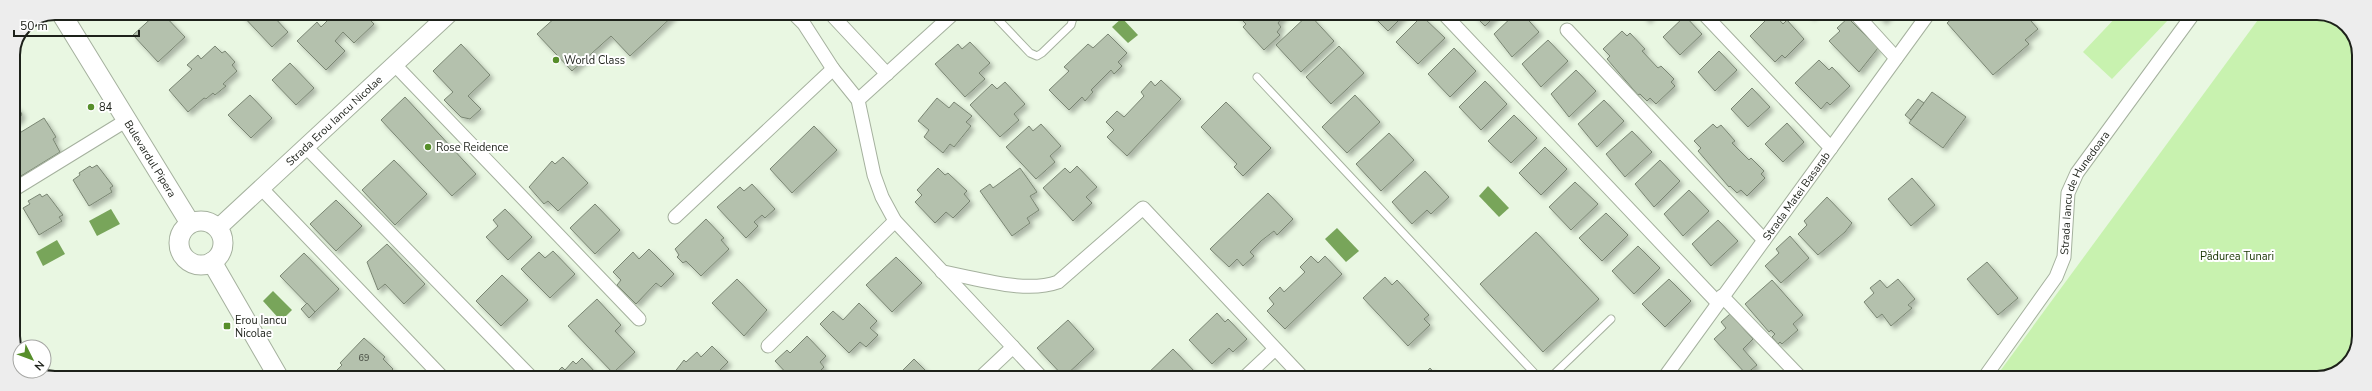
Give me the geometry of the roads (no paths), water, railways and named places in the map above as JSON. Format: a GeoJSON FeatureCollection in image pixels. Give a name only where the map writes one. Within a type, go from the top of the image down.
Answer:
{"type":"FeatureCollection","features":[{"type":"Feature","properties":{"kind":"main road","name":"Bulevardul Pipera"},"geometry":{"type":"LineString","coordinates":[[65,20],[190,223]]}},
{"type":"Feature","properties":{"kind":"main road"},"geometry":{"type":"LineString","coordinates":[[205,220],[218,228],[222,237],[223,246],[219,256],[212,262],[202,265],[192,264],[181,254],[178,244],[180,234],[190,223],[205,220]]}},
{"type":"Feature","properties":{"kind":"main road"},"geometry":{"type":"LineString","coordinates":[[212,262],[275,371]]}},
{"type":"Feature","properties":{"kind":"street","name":"Strada Erou Iancu Nicolae"},"geometry":{"type":"LineString","coordinates":[[218,228],[262,189],[443,20]]}},
{"type":"Feature","properties":{"kind":"street"},"geometry":{"type":"LineString","coordinates":[[800,20],[833,69],[858,100],[874,175],[882,197],[895,221],[1035,371]]}},
{"type":"Feature","properties":{"kind":"street"},"geometry":{"type":"LineString","coordinates":[[837,20],[887,74]]}},
{"type":"Feature","properties":{"kind":"street"},"geometry":{"type":"LineString","coordinates":[[858,100],[946,20]]}},
{"type":"Feature","properties":{"kind":"street"},"geometry":{"type":"LineString","coordinates":[[1450,20],[1720,299],[1794,371]]}},
{"type":"Feature","properties":{"kind":"street"},"geometry":{"type":"LineString","coordinates":[[1711,20],[1831,148]]}},
{"type":"Feature","properties":{"kind":"street"},"geometry":{"type":"LineString","coordinates":[[1861,20],[1896,58]]}},
{"type":"Feature","properties":{"kind":"street","name":"Strada Matei Basarab"},"geometry":{"type":"LineString","coordinates":[[1669,371],[1924,20]]}},
{"type":"Feature","properties":{"kind":"street","name":"Strada Iancu de Hunedoara"},"geometry":{"type":"LineString","coordinates":[[1989,371],[2056,277],[2064,257],[2068,193],[2077,173],[2189,20]]}},
{"type":"Feature","properties":{"kind":"street"},"geometry":{"type":"LineString","coordinates":[[1567,30],[1764,240]]}},
{"type":"Feature","properties":{"kind":"street"},"geometry":{"type":"LineString","coordinates":[[395,65],[639,319]]}},
{"type":"Feature","properties":{"kind":"street"},"geometry":{"type":"LineString","coordinates":[[675,217],[833,69]]}},
{"type":"Feature","properties":{"kind":"street"},"geometry":{"type":"LineString","coordinates":[[20,186],[127,120]]}},
{"type":"Feature","properties":{"kind":"street"},"geometry":{"type":"LineString","coordinates":[[306,147],[525,371]]}},
{"type":"Feature","properties":{"kind":"street"},"geometry":{"type":"LineString","coordinates":[[262,189],[436,371]]}},
{"type":"Feature","properties":{"kind":"street"},"geometry":{"type":"LineString","coordinates":[[942,272],[1013,284],[1046,287],[1058,282],[1142,208],[1296,371]]}},
{"type":"Feature","properties":{"kind":"street"},"geometry":{"type":"LineString","coordinates":[[768,346],[895,221]]}},
{"type":"Feature","properties":{"kind":"street"},"geometry":{"type":"LineString","coordinates":[[987,371],[1013,347]]}},
{"type":"Feature","properties":{"kind":"street"},"geometry":{"type":"LineString","coordinates":[[1251,371],[1275,349]]}},
{"type":"Feature","properties":{"kind":"lane"},"geometry":{"type":"LineString","coordinates":[[999,20],[1030,53],[1037,56],[1042,54],[1070,25],[1072,20]]}},
{"type":"Feature","properties":{"kind":"lane"},"geometry":{"type":"LineString","coordinates":[[1258,77],[1532,371]]}},
{"type":"Feature","properties":{"kind":"lane"},"geometry":{"type":"LineString","coordinates":[[1557,371],[1611,318]]}},
{"type":"Feature","properties":{"kind":"place","name":"World Class"},"geometry":{"type":"Point","coordinates":[556,60]}},
{"type":"Feature","properties":{"kind":"place","name":"84"},"geometry":{"type":"Point","coordinates":[91,107]}},
{"type":"Feature","properties":{"kind":"place","name":"Rose Reidence"},"geometry":{"type":"Point","coordinates":[428,147]}},
{"type":"Feature","properties":{"kind":"place","name":"Erou Iancu Nicolae"},"geometry":{"type":"Point","coordinates":[227,326]}},
{"type":"Feature","properties":{"kind":"park label","name":"Pădurea Tunari"},"geometry":{"type":"Point","coordinates":[2237,256]}}]}
